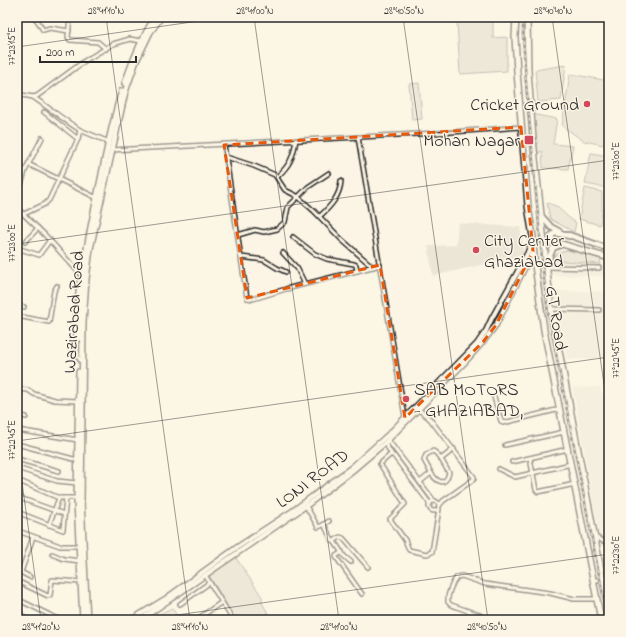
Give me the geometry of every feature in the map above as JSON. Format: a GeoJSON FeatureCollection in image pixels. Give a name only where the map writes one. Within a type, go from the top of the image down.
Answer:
{"type":"FeatureCollection","features":[{"type":"Feature","properties":{"kind":"highway","name":"Wazirabad Road"},"geometry":{"type":"LineString","coordinates":[[87,620],[79,498],[84,276],[118,104],[132,62],[141,41],[155,17]]}},
{"type":"Feature","properties":{"kind":"highway","name":"Wazirabad Road"},"geometry":{"type":"LineString","coordinates":[[111,143],[125,92],[136,61],[150,32],[161,17]]}},
{"type":"Feature","properties":{"kind":"highway","name":"GT Road"},"geometry":{"type":"LineString","coordinates":[[516,17],[516,54],[528,206],[544,330],[601,620]]}},
{"type":"Feature","properties":{"kind":"highway","name":"GT Road"},"geometry":{"type":"LineString","coordinates":[[527,17],[528,71],[533,138],[551,309],[609,612]]}},
{"type":"Feature","properties":{"kind":"highway"},"geometry":{"type":"LineString","coordinates":[[509,52],[516,54]]}},
{"type":"Feature","properties":{"kind":"highway","name":"Wazirabad Road"},"geometry":{"type":"LineString","coordinates":[[79,498],[77,483],[77,460],[80,360],[79,321],[86,250],[97,198],[110,150]]}},
{"type":"Feature","properties":{"kind":"highway","name":"Wazirabad Road"},"geometry":{"type":"LineString","coordinates":[[81,546],[80,561],[83,620]]}},
{"type":"Feature","properties":{"kind":"main road"},"geometry":{"type":"LineString","coordinates":[[541,215],[551,228],[609,249]]}},
{"type":"Feature","properties":{"kind":"main road"},"geometry":{"type":"LineString","coordinates":[[570,236],[553,234],[551,236],[553,240],[562,244],[609,258]]}},
{"type":"Feature","properties":{"kind":"main road"},"geometry":{"type":"LineString","coordinates":[[589,252],[592,243]]}},
{"type":"Feature","properties":{"kind":"main road"},"geometry":{"type":"LineString","coordinates":[[546,267],[553,248],[562,244]]}},
{"type":"Feature","properties":{"kind":"street"},"geometry":{"type":"LineString","coordinates":[[35,17],[43,30],[50,28],[69,31]]}},
{"type":"Feature","properties":{"kind":"street"},"geometry":{"type":"LineString","coordinates":[[70,17],[70,40],[98,42],[106,49]]}},
{"type":"Feature","properties":{"kind":"street"},"geometry":{"type":"LineString","coordinates":[[33,97],[86,60],[106,49],[124,40],[134,39],[141,41]]}},
{"type":"Feature","properties":{"kind":"street"},"geometry":{"type":"LineString","coordinates":[[17,94],[33,97],[56,113],[63,120],[80,130],[111,143]]}},
{"type":"Feature","properties":{"kind":"street"},"geometry":{"type":"LineString","coordinates":[[44,112],[78,139]]}},
{"type":"Feature","properties":{"kind":"street"},"geometry":{"type":"LineString","coordinates":[[50,118],[56,113]]}},
{"type":"Feature","properties":{"kind":"street"},"geometry":{"type":"LineString","coordinates":[[110,150],[224,145],[521,127]]}},
{"type":"Feature","properties":{"kind":"street"},"geometry":{"type":"LineString","coordinates":[[24,214],[47,202],[78,139],[80,130]]}},
{"type":"Feature","properties":{"kind":"street"},"geometry":{"type":"LineString","coordinates":[[358,137],[406,419]]}},
{"type":"Feature","properties":{"kind":"street"},"geometry":{"type":"LineString","coordinates":[[17,191],[22,182],[28,164],[42,138]]}},
{"type":"Feature","properties":{"kind":"street"},"geometry":{"type":"LineString","coordinates":[[277,177],[286,169],[292,159],[296,140]]}},
{"type":"Feature","properties":{"kind":"street"},"geometry":{"type":"LineString","coordinates":[[224,145],[247,298],[250,300],[380,265]]}},
{"type":"Feature","properties":{"kind":"street"},"geometry":{"type":"LineString","coordinates":[[226,157],[254,166],[277,177],[285,190],[299,197],[373,267]]}},
{"type":"Feature","properties":{"kind":"street"},"geometry":{"type":"LineString","coordinates":[[28,164],[97,198]]}},
{"type":"Feature","properties":{"kind":"street"},"geometry":{"type":"LineString","coordinates":[[238,235],[255,230],[264,232],[277,229],[285,222],[288,207],[308,187],[328,173]]}},
{"type":"Feature","properties":{"kind":"street"},"geometry":{"type":"LineString","coordinates":[[320,216],[334,201],[338,194],[341,181]]}},
{"type":"Feature","properties":{"kind":"street"},"geometry":{"type":"LineString","coordinates":[[17,208],[84,276]]}},
{"type":"Feature","properties":{"kind":"street"},"geometry":{"type":"LineString","coordinates":[[25,242],[38,228]]}},
{"type":"Feature","properties":{"kind":"street"},"geometry":{"type":"LineString","coordinates":[[293,237],[315,254],[327,259],[356,265],[357,271]]}},
{"type":"Feature","properties":{"kind":"street"},"geometry":{"type":"LineString","coordinates":[[488,332],[492,318],[528,252],[533,237]]}},
{"type":"Feature","properties":{"kind":"street"},"geometry":{"type":"LineString","coordinates":[[17,254],[18,248],[40,255],[50,240]]}},
{"type":"Feature","properties":{"kind":"street"},"geometry":{"type":"LineString","coordinates":[[488,332],[513,292],[534,251]]}},
{"type":"Feature","properties":{"kind":"street"},"geometry":{"type":"LineString","coordinates":[[283,253],[297,268],[305,284]]}},
{"type":"Feature","properties":{"kind":"street"},"geometry":{"type":"LineString","coordinates":[[241,257],[264,260],[286,272]]}},
{"type":"Feature","properties":{"kind":"street"},"geometry":{"type":"LineString","coordinates":[[546,267],[600,268]]}},
{"type":"Feature","properties":{"kind":"street"},"geometry":{"type":"LineString","coordinates":[[17,316],[50,322],[54,291],[57,286]]}},
{"type":"Feature","properties":{"kind":"street"},"geometry":{"type":"LineString","coordinates":[[17,306],[24,307]]}},
{"type":"Feature","properties":{"kind":"street"},"geometry":{"type":"LineString","coordinates":[[551,309],[599,310]]}},
{"type":"Feature","properties":{"kind":"street","name":"LONI ROAD"},"geometry":{"type":"LineString","coordinates":[[140,620],[161,603],[332,483],[418,409],[488,332]]}},
{"type":"Feature","properties":{"kind":"street","name":"LONI ROAD"},"geometry":{"type":"LineString","coordinates":[[131,620],[205,575],[306,506],[342,479],[386,442],[406,419],[450,375]]}},
{"type":"Feature","properties":{"kind":"street"},"geometry":{"type":"LineString","coordinates":[[17,389],[28,390],[34,394],[55,400],[78,401]]}},
{"type":"Feature","properties":{"kind":"street"},"geometry":{"type":"LineString","coordinates":[[494,397],[501,421],[503,423],[560,409]]}},
{"type":"Feature","properties":{"kind":"street"},"geometry":{"type":"LineString","coordinates":[[386,442],[393,454],[430,504],[430,508],[433,511],[436,511],[443,501],[474,478],[454,449],[430,419],[418,409]]}},
{"type":"Feature","properties":{"kind":"street"},"geometry":{"type":"LineString","coordinates":[[17,415],[26,417]]}},
{"type":"Feature","properties":{"kind":"street"},"geometry":{"type":"LineString","coordinates":[[17,430],[78,440]]}},
{"type":"Feature","properties":{"kind":"street"},"geometry":{"type":"LineString","coordinates":[[505,446],[564,432]]}},
{"type":"Feature","properties":{"kind":"street"},"geometry":{"type":"LineString","coordinates":[[386,442],[396,450],[393,454],[380,464],[405,504],[390,519],[405,540],[409,550],[427,554],[432,552],[439,507],[438,503],[434,501],[420,482],[393,454],[393,448]]}},
{"type":"Feature","properties":{"kind":"street"},"geometry":{"type":"LineString","coordinates":[[17,444],[77,460]]}},
{"type":"Feature","properties":{"kind":"street"},"geometry":{"type":"LineString","coordinates":[[442,459],[454,449]]}},
{"type":"Feature","properties":{"kind":"street"},"geometry":{"type":"LineString","coordinates":[[512,462],[568,449]]}},
{"type":"Feature","properties":{"kind":"street"},"geometry":{"type":"LineString","coordinates":[[433,451],[442,459],[449,473],[448,477],[441,482],[437,481],[431,473],[424,460],[426,455],[433,451]]}},
{"type":"Feature","properties":{"kind":"street"},"geometry":{"type":"LineString","coordinates":[[530,458],[536,490],[538,492],[575,484]]}},
{"type":"Feature","properties":{"kind":"street"},"geometry":{"type":"LineString","coordinates":[[17,459],[59,471]]}},
{"type":"Feature","properties":{"kind":"street"},"geometry":{"type":"LineString","coordinates":[[499,469],[513,477],[533,474],[571,464]]}},
{"type":"Feature","properties":{"kind":"street"},"geometry":{"type":"LineString","coordinates":[[17,468],[57,481],[77,483]]}},
{"type":"Feature","properties":{"kind":"street"},"geometry":{"type":"LineString","coordinates":[[420,482],[431,473]]}},
{"type":"Feature","properties":{"kind":"street"},"geometry":{"type":"LineString","coordinates":[[17,480],[59,498],[79,498]]}},
{"type":"Feature","properties":{"kind":"street"},"geometry":{"type":"LineString","coordinates":[[17,497],[64,514]]}},
{"type":"Feature","properties":{"kind":"street"},"geometry":{"type":"LineString","coordinates":[[49,525],[59,498]]}},
{"type":"Feature","properties":{"kind":"street"},"geometry":{"type":"LineString","coordinates":[[17,512],[63,530],[66,498]]}},
{"type":"Feature","properties":{"kind":"street"},"geometry":{"type":"LineString","coordinates":[[430,504],[434,501]]}},
{"type":"Feature","properties":{"kind":"street"},"geometry":{"type":"LineString","coordinates":[[306,506],[318,527],[329,521]]}},
{"type":"Feature","properties":{"kind":"street"},"geometry":{"type":"LineString","coordinates":[[324,524],[331,540],[334,541],[352,562]]}},
{"type":"Feature","properties":{"kind":"street"},"geometry":{"type":"LineString","coordinates":[[18,531],[60,546],[81,546]]}},
{"type":"Feature","properties":{"kind":"street"},"geometry":{"type":"LineString","coordinates":[[30,577],[19,571],[33,537]]}},
{"type":"Feature","properties":{"kind":"street"},"geometry":{"type":"LineString","coordinates":[[334,541],[342,537],[368,567]]}},
{"type":"Feature","properties":{"kind":"street"},"geometry":{"type":"LineString","coordinates":[[595,537],[609,544]]}},
{"type":"Feature","properties":{"kind":"street"},"geometry":{"type":"LineString","coordinates":[[342,552],[336,557],[362,594]]}},
{"type":"Feature","properties":{"kind":"street"},"geometry":{"type":"LineString","coordinates":[[52,554],[64,559],[80,561]]}},
{"type":"Feature","properties":{"kind":"street"},"geometry":{"type":"LineString","coordinates":[[205,575],[233,620]]}},
{"type":"Feature","properties":{"kind":"street"},"geometry":{"type":"LineString","coordinates":[[485,620],[480,614],[450,605],[448,602],[453,583],[457,577],[465,577],[485,584],[544,592],[574,599],[596,599]]}},
{"type":"Feature","properties":{"kind":"street"},"geometry":{"type":"LineString","coordinates":[[593,581],[609,577]]}},
{"type":"Feature","properties":{"kind":"street"},"geometry":{"type":"LineString","coordinates":[[21,583],[48,596],[50,595],[52,580],[81,582]]}},
{"type":"Feature","properties":{"kind":"street"},"geometry":{"type":"LineString","coordinates":[[180,604],[209,583]]}},
{"type":"Feature","properties":{"kind":"street"},"geometry":{"type":"LineString","coordinates":[[17,600],[60,620]]}},
{"type":"Feature","properties":{"kind":"street"},"geometry":{"type":"LineString","coordinates":[[196,620],[222,602]]}},
{"type":"Feature","properties":{"kind":"street"},"geometry":{"type":"LineString","coordinates":[[17,611],[26,620]]}},
{"type":"Feature","properties":{"kind":"highlighted area"},"geometry":{"type":"Polygon","coordinates":[[[521,127],[533,251],[496,325],[483,342],[405,418],[380,265],[247,298],[224,145],[521,127]]]}},
{"type":"Feature","properties":{"kind":"shaded area"},"geometry":{"type":"Polygon","coordinates":[[[493,19],[493,38],[507,37],[507,71],[460,74],[457,21],[493,19]]]}},
{"type":"Feature","properties":{"kind":"shaded area"},"geometry":{"type":"Polygon","coordinates":[[[566,65],[561,100],[538,102],[535,70],[566,65]]]}},
{"type":"Feature","properties":{"kind":"shaded area","name":"Cricket Ground"},"geometry":{"type":"Polygon","coordinates":[[[570,74],[609,81],[609,146],[584,141],[562,126],[570,74]]]}},
{"type":"Feature","properties":{"kind":"shaded area"},"geometry":{"type":"Polygon","coordinates":[[[419,83],[422,119],[412,120],[409,84],[419,83]]]}},
{"type":"Feature","properties":{"kind":"shaded area"},"geometry":{"type":"Polygon","coordinates":[[[531,114],[557,119],[553,144],[573,146],[568,169],[543,168],[542,151],[535,155],[531,114]]]}},
{"type":"Feature","properties":{"kind":"shaded area"},"geometry":{"type":"Polygon","coordinates":[[[591,153],[609,156],[609,185],[602,187],[585,184],[591,153]]]}},
{"type":"Feature","properties":{"kind":"shaded area"},"geometry":{"type":"Polygon","coordinates":[[[585,188],[602,192],[600,225],[579,219],[585,188]]]}},
{"type":"Feature","properties":{"kind":"shaded area"},"geometry":{"type":"Polygon","coordinates":[[[547,203],[556,206],[576,223],[574,232],[550,218],[547,203]]]}},
{"type":"Feature","properties":{"kind":"shaded area","name":"City Center Ghaziabad"},"geometry":{"type":"Polygon","coordinates":[[[458,223],[520,227],[524,255],[433,276],[428,246],[456,245],[458,223]]]}},
{"type":"Feature","properties":{"kind":"shaded area"},"geometry":{"type":"Polygon","coordinates":[[[567,250],[601,259],[600,264],[552,260],[553,256],[567,250]]]}},
{"type":"Feature","properties":{"kind":"shaded area"},"geometry":{"type":"Polygon","coordinates":[[[553,259],[604,262],[604,276],[553,275],[553,259]]]}},
{"type":"Feature","properties":{"kind":"shaded area"},"geometry":{"type":"Polygon","coordinates":[[[554,291],[609,292],[609,322],[606,359],[567,359],[554,291]]]}},
{"type":"Feature","properties":{"kind":"shaded area"},"geometry":{"type":"Polygon","coordinates":[[[600,387],[601,393],[609,394],[609,544],[600,539],[573,388],[600,387]]]}},
{"type":"Feature","properties":{"kind":"shaded area"},"geometry":{"type":"Polygon","coordinates":[[[234,555],[262,597],[262,603],[272,620],[236,620],[209,575],[234,555]]]}},
{"type":"Feature","properties":{"kind":"shaded area"},"geometry":{"type":"Polygon","coordinates":[[[172,608],[180,620],[147,620],[172,608]]]}},
{"type":"Feature","properties":{"kind":"railway"},"geometry":{"type":"LineString","coordinates":[[523,17],[526,82],[548,313],[608,620]]}},
{"type":"Feature","properties":{"kind":"place","name":"Cricket Ground"},"geometry":{"type":"Point","coordinates":[587,104]}},
{"type":"Feature","properties":{"kind":"place","name":"Mohan Nagar"},"geometry":{"type":"Point","coordinates":[529,140]}},
{"type":"Feature","properties":{"kind":"place","name":"City Center Ghaziabad"},"geometry":{"type":"Point","coordinates":[476,250]}},
{"type":"Feature","properties":{"kind":"place","name":"SAB MOTORS - GHAZIABAD,"},"geometry":{"type":"Point","coordinates":[406,399]}}]}
